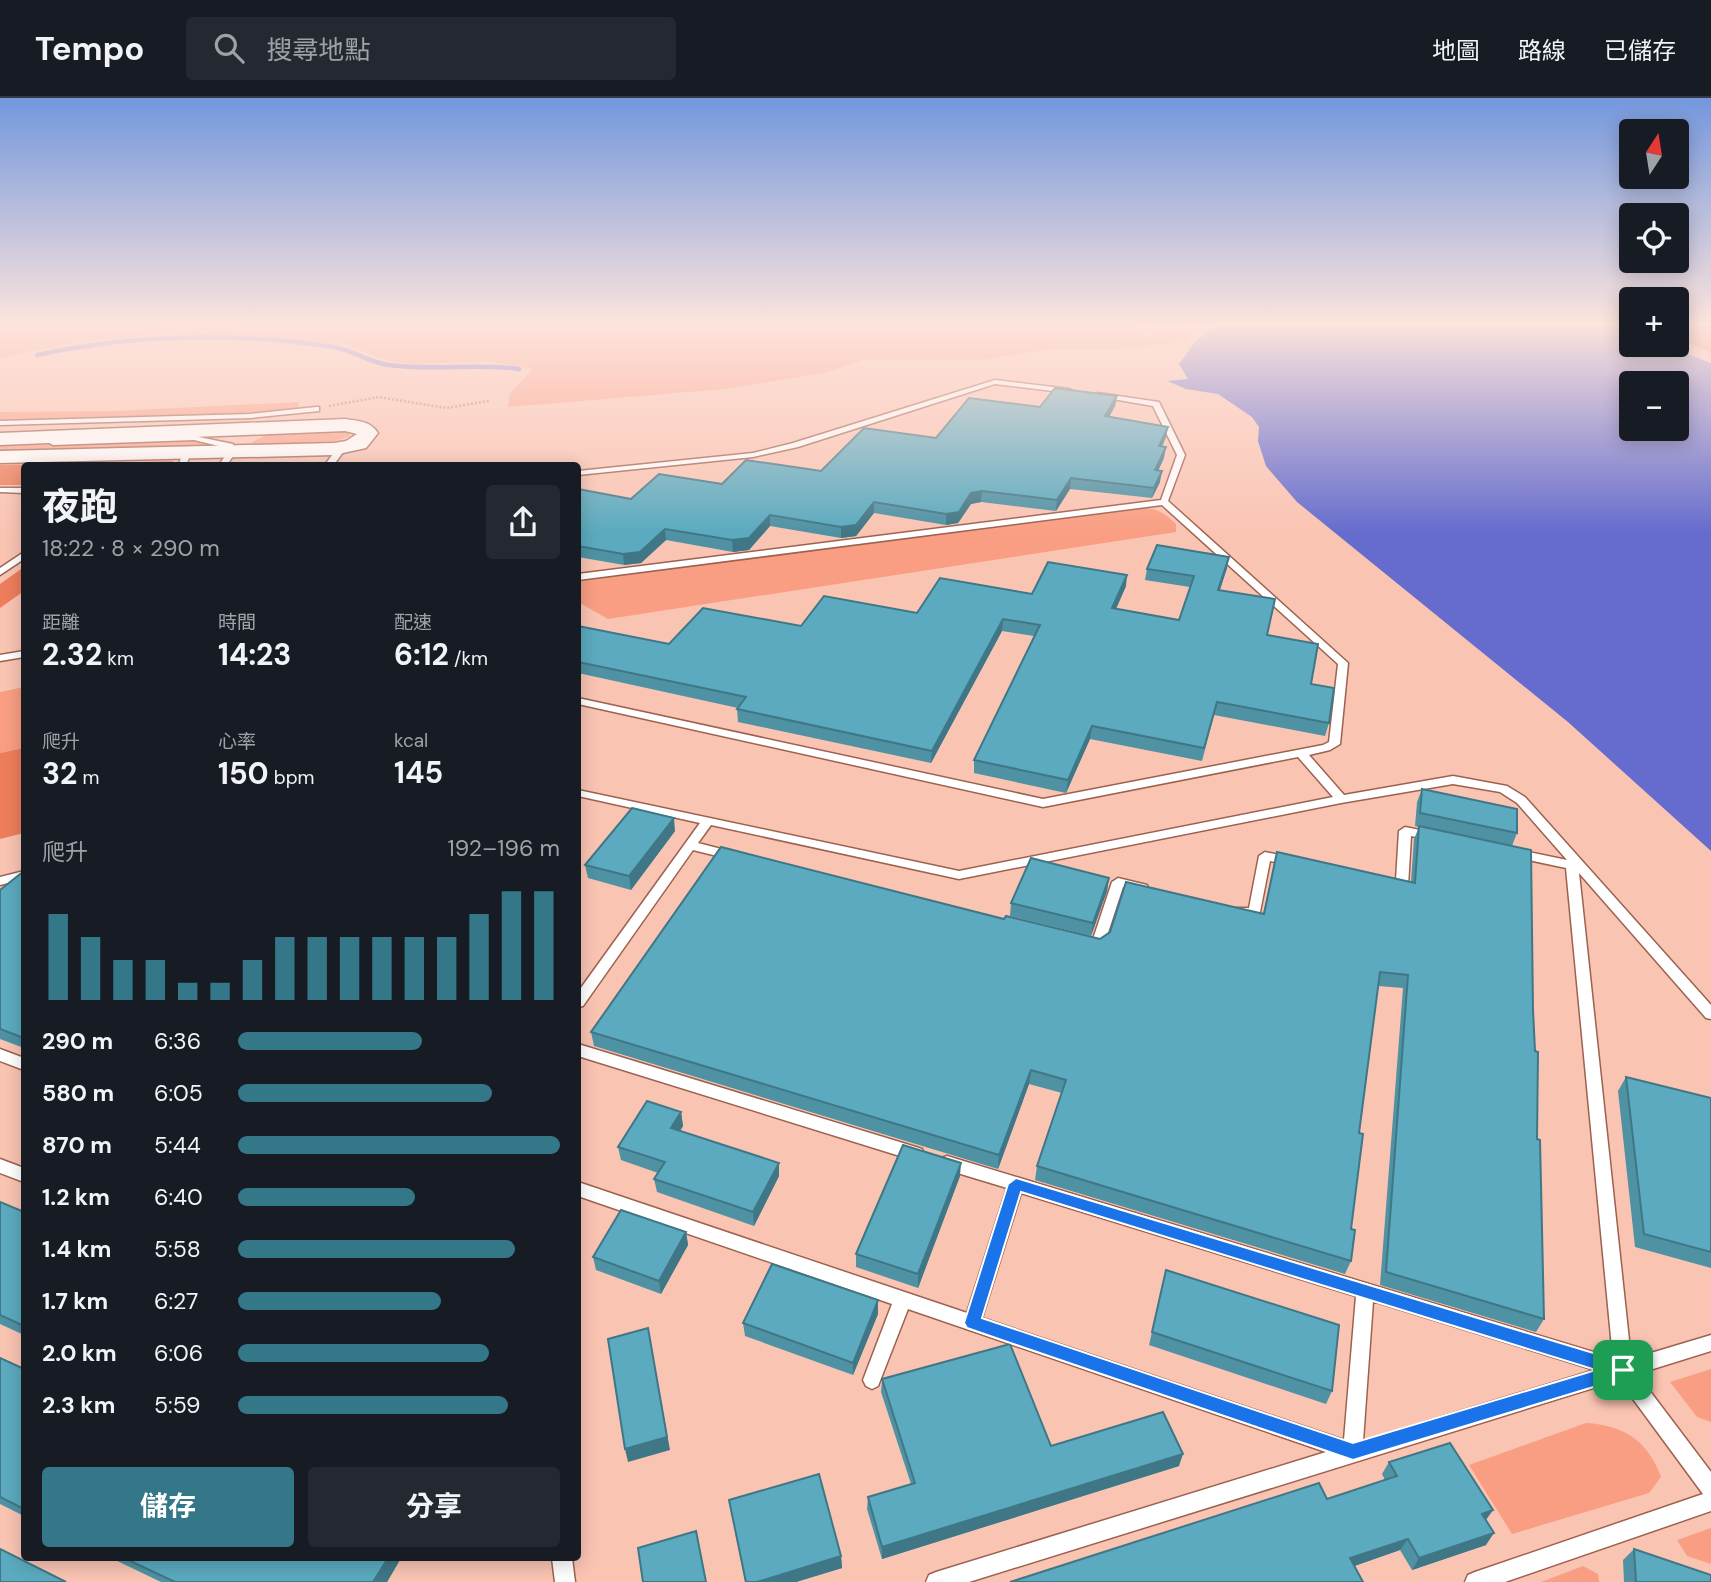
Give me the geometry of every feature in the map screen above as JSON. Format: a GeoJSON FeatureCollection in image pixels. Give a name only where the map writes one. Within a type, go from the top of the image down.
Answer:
{"type":"FeatureCollection","features":[{"type":"Feature","properties":{"kind":"main road"},"geometry":{"type":"LineString","coordinates":[[0,441],[345,425],[366,430],[367,436],[361,442],[342,448],[227,459],[0,457]]}},
{"type":"Feature","properties":{"kind":"lane"},"geometry":{"type":"LineString","coordinates":[[581,473],[753,455],[795,445],[956,394]]}},
{"type":"Feature","properties":{"kind":"lane"},"geometry":{"type":"LineString","coordinates":[[1097,394],[1147,401],[1158,407],[1181,455],[1164,502]]}},
{"type":"Feature","properties":{"kind":"lane"},"geometry":{"type":"LineString","coordinates":[[0,424],[250,416],[316,408]]}},
{"type":"Feature","properties":{"kind":"lane"},"geometry":{"type":"LineString","coordinates":[[0,441],[194,438],[227,443],[227,459]]}},
{"type":"Feature","properties":{"kind":"lane"},"geometry":{"type":"LineString","coordinates":[[331,462],[342,448]]}},
{"type":"Feature","properties":{"kind":"lane"},"geometry":{"type":"LineString","coordinates":[[0,490],[21,491]]}},
{"type":"Feature","properties":{"kind":"lane"},"geometry":{"type":"LineString","coordinates":[[581,577],[1164,502],[1343,663],[1334,744],[1301,753],[1043,803],[581,702]]}},
{"type":"Feature","properties":{"kind":"lane"},"geometry":{"type":"LineString","coordinates":[[0,572],[21,557]]}},
{"type":"Feature","properties":{"kind":"lane"},"geometry":{"type":"LineString","coordinates":[[0,658],[21,654]]}},
{"type":"Feature","properties":{"kind":"lane"},"geometry":{"type":"LineString","coordinates":[[1301,753],[1341,799]]}},
{"type":"Feature","properties":{"kind":"lane"},"geometry":{"type":"LineString","coordinates":[[581,794],[959,874],[1341,799],[1453,780],[1503,789],[1521,800],[1711,1014]]}},
{"type":"Feature","properties":{"kind":"lane"},"geometry":{"type":"LineString","coordinates":[[581,998],[708,821]]}},
{"type":"Feature","properties":{"kind":"lane"},"geometry":{"type":"LineString","coordinates":[[1377,880],[1402,886],[1405,831],[1444,839]]}},
{"type":"Feature","properties":{"kind":"lane"},"geometry":{"type":"LineString","coordinates":[[690,845],[744,859]]}},
{"type":"Feature","properties":{"kind":"lane"},"geometry":{"type":"LineString","coordinates":[[1495,849],[1576,865]]}},
{"type":"Feature","properties":{"kind":"lane"},"geometry":{"type":"LineString","coordinates":[[1226,907],[1254,914],[1265,856],[1302,864]]}},
{"type":"Feature","properties":{"kind":"lane"},"geometry":{"type":"LineString","coordinates":[[1576,865],[1623,1370],[1711,1488]]}},
{"type":"Feature","properties":{"kind":"lane"},"geometry":{"type":"LineString","coordinates":[[0,881],[21,877]]}},
{"type":"Feature","properties":{"kind":"lane"},"geometry":{"type":"LineString","coordinates":[[0,895],[21,878]]}},
{"type":"Feature","properties":{"kind":"lane"},"geometry":{"type":"LineString","coordinates":[[1070,938],[1098,945],[1118,882],[1158,891]]}},
{"type":"Feature","properties":{"kind":"lane"},"geometry":{"type":"LineString","coordinates":[[581,1051],[1623,1370]]}},
{"type":"Feature","properties":{"kind":"lane"},"geometry":{"type":"LineString","coordinates":[[0,1055],[21,1062]]}},
{"type":"Feature","properties":{"kind":"lane"},"geometry":{"type":"LineString","coordinates":[[0,1166],[21,1174]]}},
{"type":"Feature","properties":{"kind":"lane"},"geometry":{"type":"LineString","coordinates":[[972,1323],[1016,1184]]}},
{"type":"Feature","properties":{"kind":"lane"},"geometry":{"type":"LineString","coordinates":[[581,1190],[1353,1452]]}},
{"type":"Feature","properties":{"kind":"lane"},"geometry":{"type":"LineString","coordinates":[[1353,1452],[1365,1291]]}},
{"type":"Feature","properties":{"kind":"lane"},"geometry":{"type":"LineString","coordinates":[[872,1380],[903,1299]]}},
{"type":"Feature","properties":{"kind":"lane"},"geometry":{"type":"LineString","coordinates":[[936,1582],[1711,1343]]}},
{"type":"Feature","properties":{"kind":"lane"},"geometry":{"type":"LineString","coordinates":[[1475,1582],[1711,1502]]}},
{"type":"Feature","properties":{"kind":"lane"},"geometry":{"type":"LineString","coordinates":[[562,1561],[565,1582]]}},
{"type":"Feature","properties":{"kind":"path"},"geometry":{"type":"LineString","coordinates":[[316,408],[379,397],[429,403],[446,408],[489,401]]}},
{"type":"Feature","properties":{"kind":"shaded area"},"geometry":{"type":"Polygon","coordinates":[[[510,394],[662,394],[508,407],[510,394]]]}},
{"type":"Feature","properties":{"kind":"shaded area"},"geometry":{"type":"Polygon","coordinates":[[[1218,394],[1619,394],[1619,441],[1689,441],[1689,394],[1711,394],[1711,851],[1568,722],[1297,502],[1266,466],[1258,441],[1259,427],[1252,417],[1218,394]]]}},
{"type":"Feature","properties":{"kind":"shaded area"},"geometry":{"type":"Polygon","coordinates":[[[299,402],[298,408],[251,413],[0,421],[0,412],[116,411],[299,402]]]}},
{"type":"Feature","properties":{"kind":"shaded area"},"geometry":{"type":"Polygon","coordinates":[[[348,431],[350,436],[324,445],[255,445],[252,442],[268,434],[348,431]]]}},
{"type":"Feature","properties":{"kind":"shaded area"},"geometry":{"type":"Polygon","coordinates":[[[202,442],[216,448],[0,453],[0,446],[202,442]]]}},
{"type":"Feature","properties":{"kind":"shaded area"},"geometry":{"type":"Polygon","coordinates":[[[0,465],[21,465],[21,485],[0,485],[0,465]]]}},
{"type":"Feature","properties":{"kind":"shaded area"},"geometry":{"type":"Polygon","coordinates":[[[1143,508],[1157,510],[1176,524],[1176,532],[608,619],[581,604],[581,581],[1143,508]]]}},
{"type":"Feature","properties":{"kind":"shaded area"},"geometry":{"type":"Polygon","coordinates":[[[21,569],[21,593],[0,608],[0,584],[21,569]]]}},
{"type":"Feature","properties":{"kind":"shaded area"},"geometry":{"type":"Polygon","coordinates":[[[21,688],[21,749],[0,753],[0,692],[21,688]]]}},
{"type":"Feature","properties":{"kind":"shaded area"},"geometry":{"type":"Polygon","coordinates":[[[21,749],[21,834],[0,839],[0,753],[21,749]]]}},
{"type":"Feature","properties":{"kind":"shaded area"},"geometry":{"type":"Polygon","coordinates":[[[1711,1369],[1711,1422],[1697,1417],[1670,1382],[1711,1369]]]}},
{"type":"Feature","properties":{"kind":"shaded area"},"geometry":{"type":"Polygon","coordinates":[[[1586,1423],[1612,1427],[1633,1437],[1656,1464],[1661,1477],[1649,1493],[1512,1534],[1469,1465],[1586,1423]]]}},
{"type":"Feature","properties":{"kind":"shaded area"},"geometry":{"type":"Polygon","coordinates":[[[1711,1528],[1711,1564],[1687,1556],[1677,1540],[1711,1528]]]}},
{"type":"Feature","properties":{"kind":"shaded area"},"geometry":{"type":"Polygon","coordinates":[[[1583,1566],[1598,1574],[1599,1582],[1541,1582],[1583,1566]]]}},
{"type":"Feature","properties":{"kind":"building"},"geometry":{"type":"Polygon","coordinates":[[[1050,394],[1117,396],[1105,416],[1168,427],[1159,446],[1166,447],[1155,470],[1162,471],[1154,488],[1071,478],[1057,500],[982,491],[971,493],[959,512],[946,514],[874,502],[856,525],[841,527],[770,515],[749,538],[732,540],[665,529],[640,552],[623,554],[581,547],[581,490],[631,499],[659,474],[722,484],[746,460],[821,471],[864,428],[936,438],[969,398],[1040,407],[1050,394]]]}},
{"type":"Feature","properties":{"kind":"building"},"geometry":{"type":"Polygon","coordinates":[[[1157,545],[1229,557],[1218,590],[1275,599],[1267,635],[1318,644],[1311,684],[1334,688],[1329,723],[1217,702],[1204,748],[1092,726],[1068,780],[974,760],[1040,625],[1003,619],[932,751],[737,709],[746,697],[581,663],[581,627],[669,644],[703,608],[801,626],[824,596],[917,613],[940,578],[1032,594],[1048,562],[1127,575],[1112,608],[1179,620],[1194,576],[1147,569],[1157,545]]]}},
{"type":"Feature","properties":{"kind":"building"},"geometry":{"type":"Polygon","coordinates":[[[1422,789],[1517,809],[1517,833],[1420,813],[1422,789]]]}},
{"type":"Feature","properties":{"kind":"building"},"geometry":{"type":"Polygon","coordinates":[[[632,808],[674,818],[629,876],[585,865],[632,808]]]}},
{"type":"Feature","properties":{"kind":"building"},"geometry":{"type":"Polygon","coordinates":[[[1419,826],[1531,850],[1533,1010],[1535,1051],[1538,1052],[1537,1139],[1540,1140],[1544,1319],[1386,1272],[1408,975],[1380,972],[1359,1133],[1363,1134],[1351,1229],[1355,1230],[1351,1261],[1037,1166],[1066,1080],[1031,1070],[999,1155],[591,1032],[721,847],[1004,919],[1006,916],[1100,939],[1110,932],[1126,882],[1264,914],[1277,852],[1415,883],[1419,826]]]}},
{"type":"Feature","properties":{"kind":"building"},"geometry":{"type":"Polygon","coordinates":[[[1031,858],[1109,878],[1093,923],[1011,903],[1031,858]]]}},
{"type":"Feature","properties":{"kind":"building"},"geometry":{"type":"Polygon","coordinates":[[[21,873],[21,1037],[0,1029],[0,890],[21,873]]]}},
{"type":"Feature","properties":{"kind":"building"},"geometry":{"type":"Polygon","coordinates":[[[1626,1077],[1711,1098],[1711,1252],[1644,1234],[1626,1077]]]}},
{"type":"Feature","properties":{"kind":"building"},"geometry":{"type":"Polygon","coordinates":[[[647,1101],[681,1112],[671,1128],[779,1163],[753,1212],[654,1179],[665,1162],[618,1147],[647,1101]]]}},
{"type":"Feature","properties":{"kind":"building"},"geometry":{"type":"Polygon","coordinates":[[[903,1145],[961,1163],[918,1274],[856,1254],[903,1145]]]}},
{"type":"Feature","properties":{"kind":"building"},"geometry":{"type":"Polygon","coordinates":[[[0,1202],[21,1211],[21,1325],[0,1315],[0,1202]]]}},
{"type":"Feature","properties":{"kind":"building"},"geometry":{"type":"Polygon","coordinates":[[[621,1210],[686,1232],[659,1281],[593,1257],[621,1210]]]}},
{"type":"Feature","properties":{"kind":"building"},"geometry":{"type":"Polygon","coordinates":[[[772,1264],[878,1300],[853,1363],[743,1323],[772,1264]]]}},
{"type":"Feature","properties":{"kind":"building"},"geometry":{"type":"Polygon","coordinates":[[[1166,1270],[1339,1325],[1332,1391],[1152,1332],[1166,1270]]]}},
{"type":"Feature","properties":{"kind":"building"},"geometry":{"type":"Polygon","coordinates":[[[648,1328],[667,1437],[625,1449],[608,1339],[648,1328]]]}},
{"type":"Feature","properties":{"kind":"building"},"geometry":{"type":"Polygon","coordinates":[[[1010,1344],[1051,1446],[1163,1412],[1183,1454],[882,1547],[868,1497],[915,1483],[882,1379],[1010,1344]]]}},
{"type":"Feature","properties":{"kind":"building"},"geometry":{"type":"Polygon","coordinates":[[[0,1358],[21,1368],[21,1508],[0,1497],[0,1358]]]}},
{"type":"Feature","properties":{"kind":"building"},"geometry":{"type":"Polygon","coordinates":[[[1450,1443],[1493,1510],[1482,1514],[1494,1533],[1419,1558],[1408,1539],[1350,1558],[1363,1582],[1010,1582],[1319,1483],[1327,1499],[1397,1476],[1389,1462],[1450,1443]]]}},
{"type":"Feature","properties":{"kind":"building"},"geometry":{"type":"Polygon","coordinates":[[[819,1474],[841,1556],[757,1582],[746,1582],[729,1500],[819,1474]]]}},
{"type":"Feature","properties":{"kind":"building"},"geometry":{"type":"Polygon","coordinates":[[[696,1531],[706,1582],[643,1582],[638,1548],[696,1531]]]}},
{"type":"Feature","properties":{"kind":"building"},"geometry":{"type":"Polygon","coordinates":[[[0,1549],[66,1582],[0,1582],[0,1549]]]}},
{"type":"Feature","properties":{"kind":"building"},"geometry":{"type":"Polygon","coordinates":[[[1634,1549],[1711,1575],[1711,1582],[1636,1582],[1634,1549]]]}},
{"type":"Feature","properties":{"kind":"building"},"geometry":{"type":"Polygon","coordinates":[[[130,1561],[386,1561],[373,1582],[175,1582],[130,1561]]]}},
{"type":"Feature","properties":{"kind":"route"},"geometry":{"type":"LineString","coordinates":[[1016,1184],[1623,1370],[1353,1452],[972,1323],[1016,1184]]}}]}
